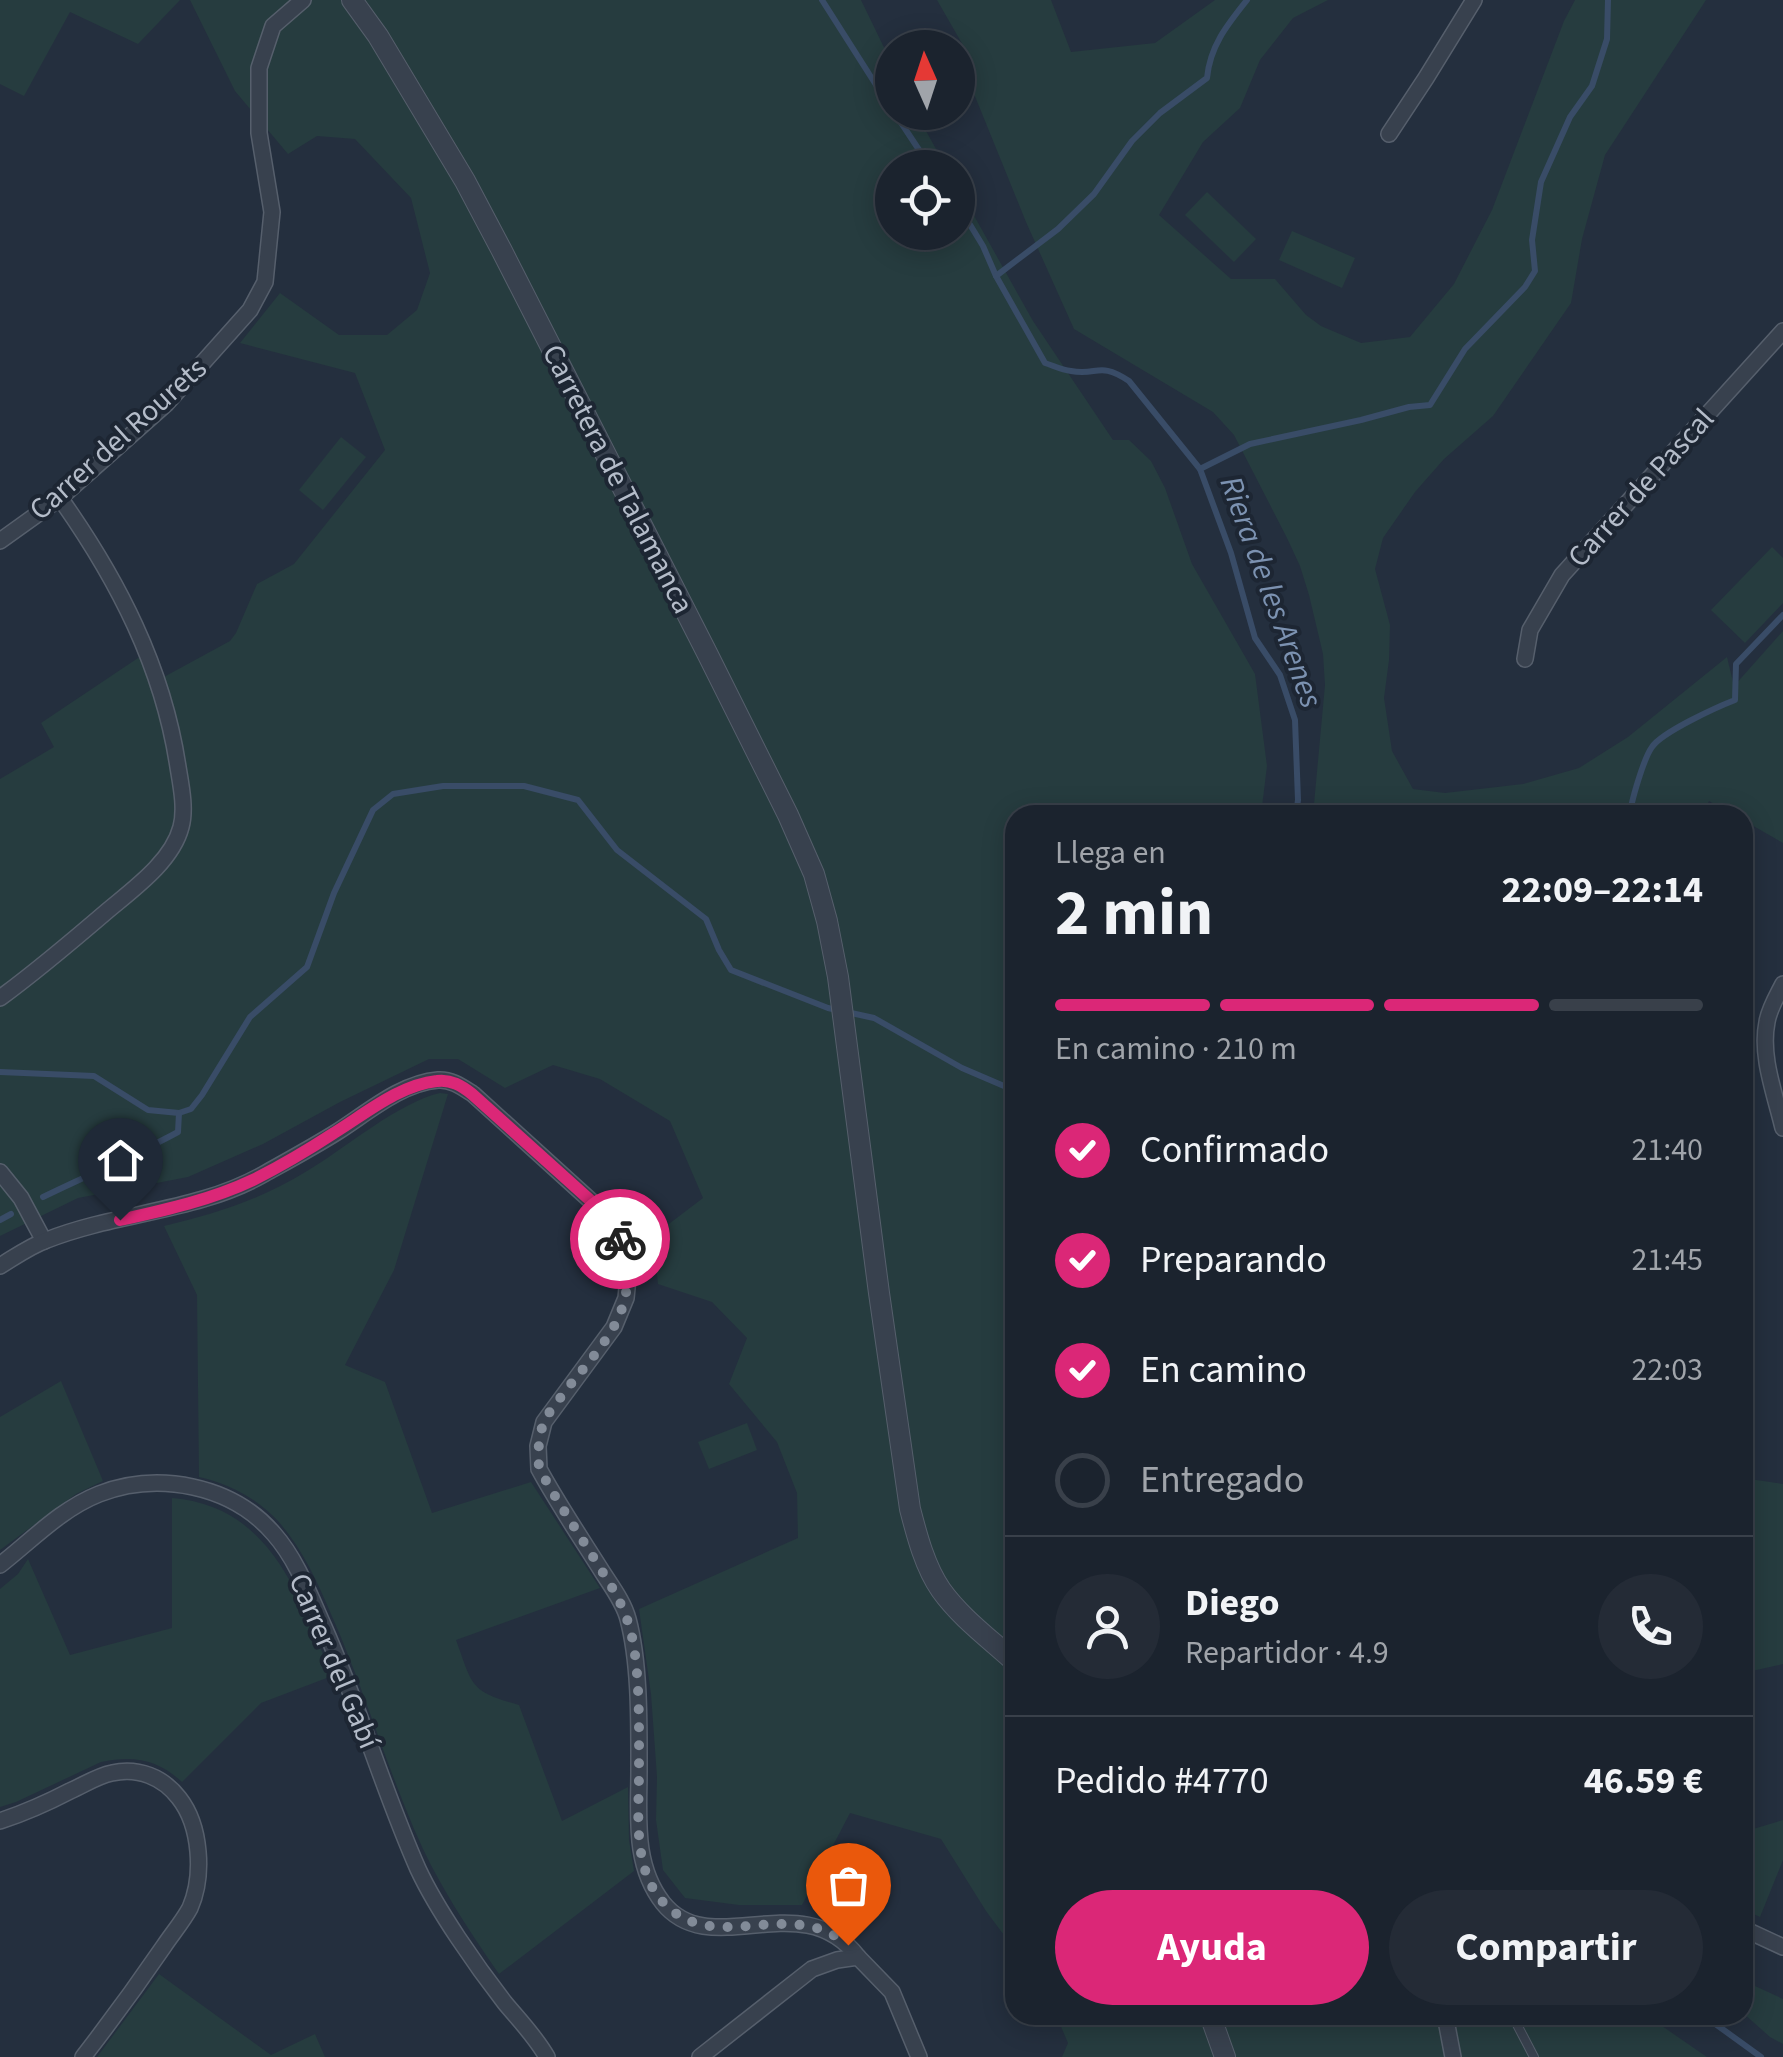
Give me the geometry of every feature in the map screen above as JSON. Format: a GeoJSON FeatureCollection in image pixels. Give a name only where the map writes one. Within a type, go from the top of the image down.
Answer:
{"type":"FeatureCollection","features":[{"type":"Feature","properties":{"kind":"street","name":"Carrer del Rourets"},"geometry":{"type":"LineString","coordinates":[[0,540],[60,498],[166,404],[250,310],[265,282],[272,212],[259,134],[259,68],[273,26],[303,0]]}},
{"type":"Feature","properties":{"kind":"street","name":"Carretera de Talamanca"},"geometry":{"type":"LineString","coordinates":[[352,0],[465,181],[788,815],[821,896],[838,978],[882,1312],[918,1542],[939,1587],[1005,1652]]}},
{"type":"Feature","properties":{"kind":"street"},"geometry":{"type":"LineString","coordinates":[[1388,134],[1474,0]]}},
{"type":"Feature","properties":{"kind":"street","name":"Carrer de Pascal"},"geometry":{"type":"LineString","coordinates":[[1524,660],[1530,630],[1562,574],[1783,331]]}},
{"type":"Feature","properties":{"kind":"street"},"geometry":{"type":"LineString","coordinates":[[0,998],[149,875],[167,854],[181,827],[182,790],[175,746],[156,675],[109,572],[60,498]]}},
{"type":"Feature","properties":{"kind":"street"},"geometry":{"type":"LineString","coordinates":[[1783,984],[1766,1056],[1783,1128]]}},
{"type":"Feature","properties":{"kind":"street"},"geometry":{"type":"LineString","coordinates":[[0,1266],[44,1241],[217,1195],[268,1172],[413,1087],[440,1080],[458,1084],[472,1094],[591,1201],[610,1222],[626,1256],[626,1298],[614,1326],[544,1422],[538,1446],[539,1468],[627,1614],[634,1645],[638,1828],[650,1880],[664,1904],[680,1918],[699,1926],[775,1922],[806,1924],[833,1932],[892,1992],[919,2057]]}},
{"type":"Feature","properties":{"kind":"street"},"geometry":{"type":"LineString","coordinates":[[0,1172],[22,1198],[44,1241]]}},
{"type":"Feature","properties":{"kind":"street","name":"Carrer del Gabí"},"geometry":{"type":"LineString","coordinates":[[0,1565],[74,1508],[100,1494],[136,1485],[171,1483],[201,1488],[227,1498],[273,1532],[305,1584],[331,1644],[420,1872],[468,1950],[547,2057]]}},
{"type":"Feature","properties":{"kind":"street"},"geometry":{"type":"LineString","coordinates":[[0,1822],[96,1778],[124,1772],[156,1778],[170,1786],[192,1820],[198,1864],[190,1908],[83,2057]]}},
{"type":"Feature","properties":{"kind":"street"},"geometry":{"type":"LineString","coordinates":[[1753,1933],[1783,1947]]}},
{"type":"Feature","properties":{"kind":"street"},"geometry":{"type":"LineString","coordinates":[[700,2057],[812,1969],[858,1957]]}},
{"type":"Feature","properties":{"kind":"street"},"geometry":{"type":"LineString","coordinates":[[1214,2025],[1225,2057]]}},
{"type":"Feature","properties":{"kind":"street"},"geometry":{"type":"LineString","coordinates":[[1446,2025],[1453,2057]]}},
{"type":"Feature","properties":{"kind":"lane"},"geometry":{"type":"LineString","coordinates":[[1517,2025],[1534,2057]]}},
{"type":"Feature","properties":{"kind":"green space"},"geometry":{"type":"Polygon","coordinates":[[[0,0],[180,0],[138,44],[70,12],[24,96],[0,84],[0,0]]]}},
{"type":"Feature","properties":{"kind":"green space"},"geometry":{"type":"Polygon","coordinates":[[[190,0],[861,0],[876,30],[875,130],[925,130],[937,150],[875,150],[875,250],[975,250],[975,217],[1033,321],[1113,440],[1129,440],[1151,461],[1165,488],[1192,564],[1255,674],[1267,766],[1262,805],[1005,805],[1005,1937],[941,1839],[850,1813],[802,1905],[739,1905],[685,1898],[663,1870],[656,1820],[651,1694],[639,1609],[798,1538],[797,1493],[777,1442],[729,1384],[747,1338],[712,1302],[658,1284],[653,1236],[703,1198],[670,1121],[600,1079],[553,1065],[505,1088],[458,1059],[429,1059],[263,1144],[188,1177],[78,1198],[0,1236],[0,779],[54,747],[41,723],[141,656],[151,684],[230,641],[257,584],[294,564],[385,450],[355,373],[240,343],[280,293],[339,335],[387,335],[417,310],[430,273],[411,198],[355,139],[317,136],[288,154],[235,91],[190,0]]]}},
{"type":"Feature","properties":{"kind":"green space"},"geometry":{"type":"Polygon","coordinates":[[[937,0],[1051,0],[1071,52],[1155,43],[1215,0],[1328,0],[1293,18],[1260,60],[1240,108],[1203,142],[1159,215],[1231,279],[1275,279],[1306,315],[1361,343],[1410,337],[1454,284],[1492,210],[1575,0],[1706,0],[1605,155],[1582,239],[1571,303],[1493,416],[1444,459],[1383,538],[1375,569],[1390,625],[1384,698],[1392,751],[1413,789],[1445,793],[1523,784],[1579,768],[1628,737],[1727,657],[1734,686],[1783,631],[1783,843],[1753,826],[1753,805],[1716,805],[1709,801],[1707,805],[1314,805],[1325,685],[1323,654],[1300,566],[1287,538],[1234,435],[1213,412],[1074,329],[975,96],[975,30],[954,30],[937,0]]]}},
{"type":"Feature","properties":{"kind":"green space"},"geometry":{"type":"Polygon","coordinates":[[[1207,192],[1256,239],[1234,262],[1185,215],[1207,192]]]}},
{"type":"Feature","properties":{"kind":"green space"},"geometry":{"type":"Polygon","coordinates":[[[1292,231],[1355,258],[1342,288],[1279,260],[1292,231]]]}},
{"type":"Feature","properties":{"kind":"green space"},"geometry":{"type":"Polygon","coordinates":[[[341,437],[366,457],[323,510],[299,490],[341,437]]]}},
{"type":"Feature","properties":{"kind":"green space"},"geometry":{"type":"Polygon","coordinates":[[[1772,547],[1783,558],[1783,603],[1745,643],[1711,610],[1772,547]]]}},
{"type":"Feature","properties":{"kind":"green space"},"geometry":{"type":"Polygon","coordinates":[[[440,1093],[448,1094],[394,1270],[345,1365],[385,1382],[432,1513],[531,1482],[600,1588],[456,1640],[475,1684],[490,1695],[519,1705],[562,1821],[628,1787],[634,1871],[499,1974],[453,1904],[423,1848],[342,1640],[302,1554],[278,1521],[252,1499],[199,1477],[197,1295],[164,1226],[220,1211],[273,1190],[407,1106],[440,1093]]]}},
{"type":"Feature","properties":{"kind":"green space"},"geometry":{"type":"Polygon","coordinates":[[[61,1381],[103,1481],[76,1494],[0,1550],[0,1417],[61,1381]]]}},
{"type":"Feature","properties":{"kind":"green space"},"geometry":{"type":"Polygon","coordinates":[[[747,1423],[757,1450],[709,1469],[698,1442],[747,1423]]]}},
{"type":"Feature","properties":{"kind":"green space"},"geometry":{"type":"Polygon","coordinates":[[[1753,1480],[1783,1484],[1783,1664],[1753,1671],[1753,1480]]]}},
{"type":"Feature","properties":{"kind":"green space"},"geometry":{"type":"Polygon","coordinates":[[[172,1498],[206,1505],[235,1518],[258,1537],[293,1587],[332,1676],[261,1703],[182,1782],[154,1764],[134,1759],[113,1760],[0,1807],[0,1589],[28,1559],[70,1655],[172,1628],[172,1498]]]}},
{"type":"Feature","properties":{"kind":"green space"},"geometry":{"type":"Polygon","coordinates":[[[1783,1820],[1783,1860],[1760,1917],[1753,1914],[1753,1829],[1783,1820]]]}},
{"type":"Feature","properties":{"kind":"green space"},"geometry":{"type":"Polygon","coordinates":[[[159,1974],[271,2055],[315,2034],[325,2057],[97,2057],[159,1974]]]}},
{"type":"Feature","properties":{"kind":"green space"},"geometry":{"type":"Polygon","coordinates":[[[1753,1985],[1783,1999],[1783,2044],[1753,2022],[1753,1985]]]}},
{"type":"Feature","properties":{"kind":"green space"},"geometry":{"type":"Polygon","coordinates":[[[1060,2025],[1661,2025],[1707,2057],[1062,2057],[1068,2043],[1060,2025]]]}},
{"type":"Feature","properties":{"kind":"waterway","name":"Riera de les Arenes"},"geometry":{"type":"LineString","coordinates":[[822,0],[875,83]]}},
{"type":"Feature","properties":{"kind":"waterway"},"geometry":{"type":"LineString","coordinates":[[996,276],[1058,229],[1094,194],[1132,141],[1160,113],[1207,78],[1216,46],[1247,0]]}},
{"type":"Feature","properties":{"kind":"waterway"},"geometry":{"type":"LineString","coordinates":[[1200,469],[1250,444],[1430,405],[1465,349],[1525,287],[1535,271],[1532,240],[1541,182],[1570,117],[1592,86],[1607,39],[1608,0]]}},
{"type":"Feature","properties":{"kind":"waterway","name":"Riera de les Arenes"},"geometry":{"type":"LineString","coordinates":[[906,130],[919,150]]}},
{"type":"Feature","properties":{"kind":"waterway","name":"Riera de les Arenes"},"geometry":{"type":"LineString","coordinates":[[975,233],[1045,363],[1071,371],[1105,370],[1129,381],[1200,469],[1231,553],[1255,638],[1280,675],[1295,720],[1297,805]]}},
{"type":"Feature","properties":{"kind":"waterway"},"geometry":{"type":"LineString","coordinates":[[1632,805],[1652,747],[1678,727],[1735,700],[1736,664],[1783,615]]}},
{"type":"Feature","properties":{"kind":"waterway"},"geometry":{"type":"LineString","coordinates":[[0,1072],[94,1076],[148,1110],[179,1113],[191,1109],[250,1017],[307,967],[334,893],[373,810],[393,794],[443,786],[524,786],[578,800],[617,850],[706,919],[731,970],[828,1008],[874,1018],[962,1068],[1005,1086]]}},
{"type":"Feature","properties":{"kind":"waterway"},"geometry":{"type":"LineString","coordinates":[[43,1197],[178,1132],[179,1113]]}},
{"type":"Feature","properties":{"kind":"waterway"},"geometry":{"type":"LineString","coordinates":[[0,1220],[11,1214]]}},
{"type":"Feature","properties":{"kind":"waterway","name":"Riera de les Arenes"},"geometry":{"type":"LineString","coordinates":[[1717,2025],[1761,2057]]}},
{"type":"Feature","properties":{"kind":"way so far"},"geometry":{"type":"LineString","coordinates":[[620,1239],[626,1256],[626,1298],[614,1326],[544,1422],[538,1446],[539,1468],[627,1614],[634,1645],[642,1857],[664,1904],[680,1918],[699,1926],[720,1927],[775,1922],[806,1924],[833,1932],[848,1945]]}},
{"type":"Feature","properties":{"kind":"route"},"geometry":{"type":"LineString","coordinates":[[120,1220],[217,1195],[255,1179],[382,1103],[413,1087],[440,1080],[458,1084],[472,1094],[591,1201],[620,1239]]}}]}
